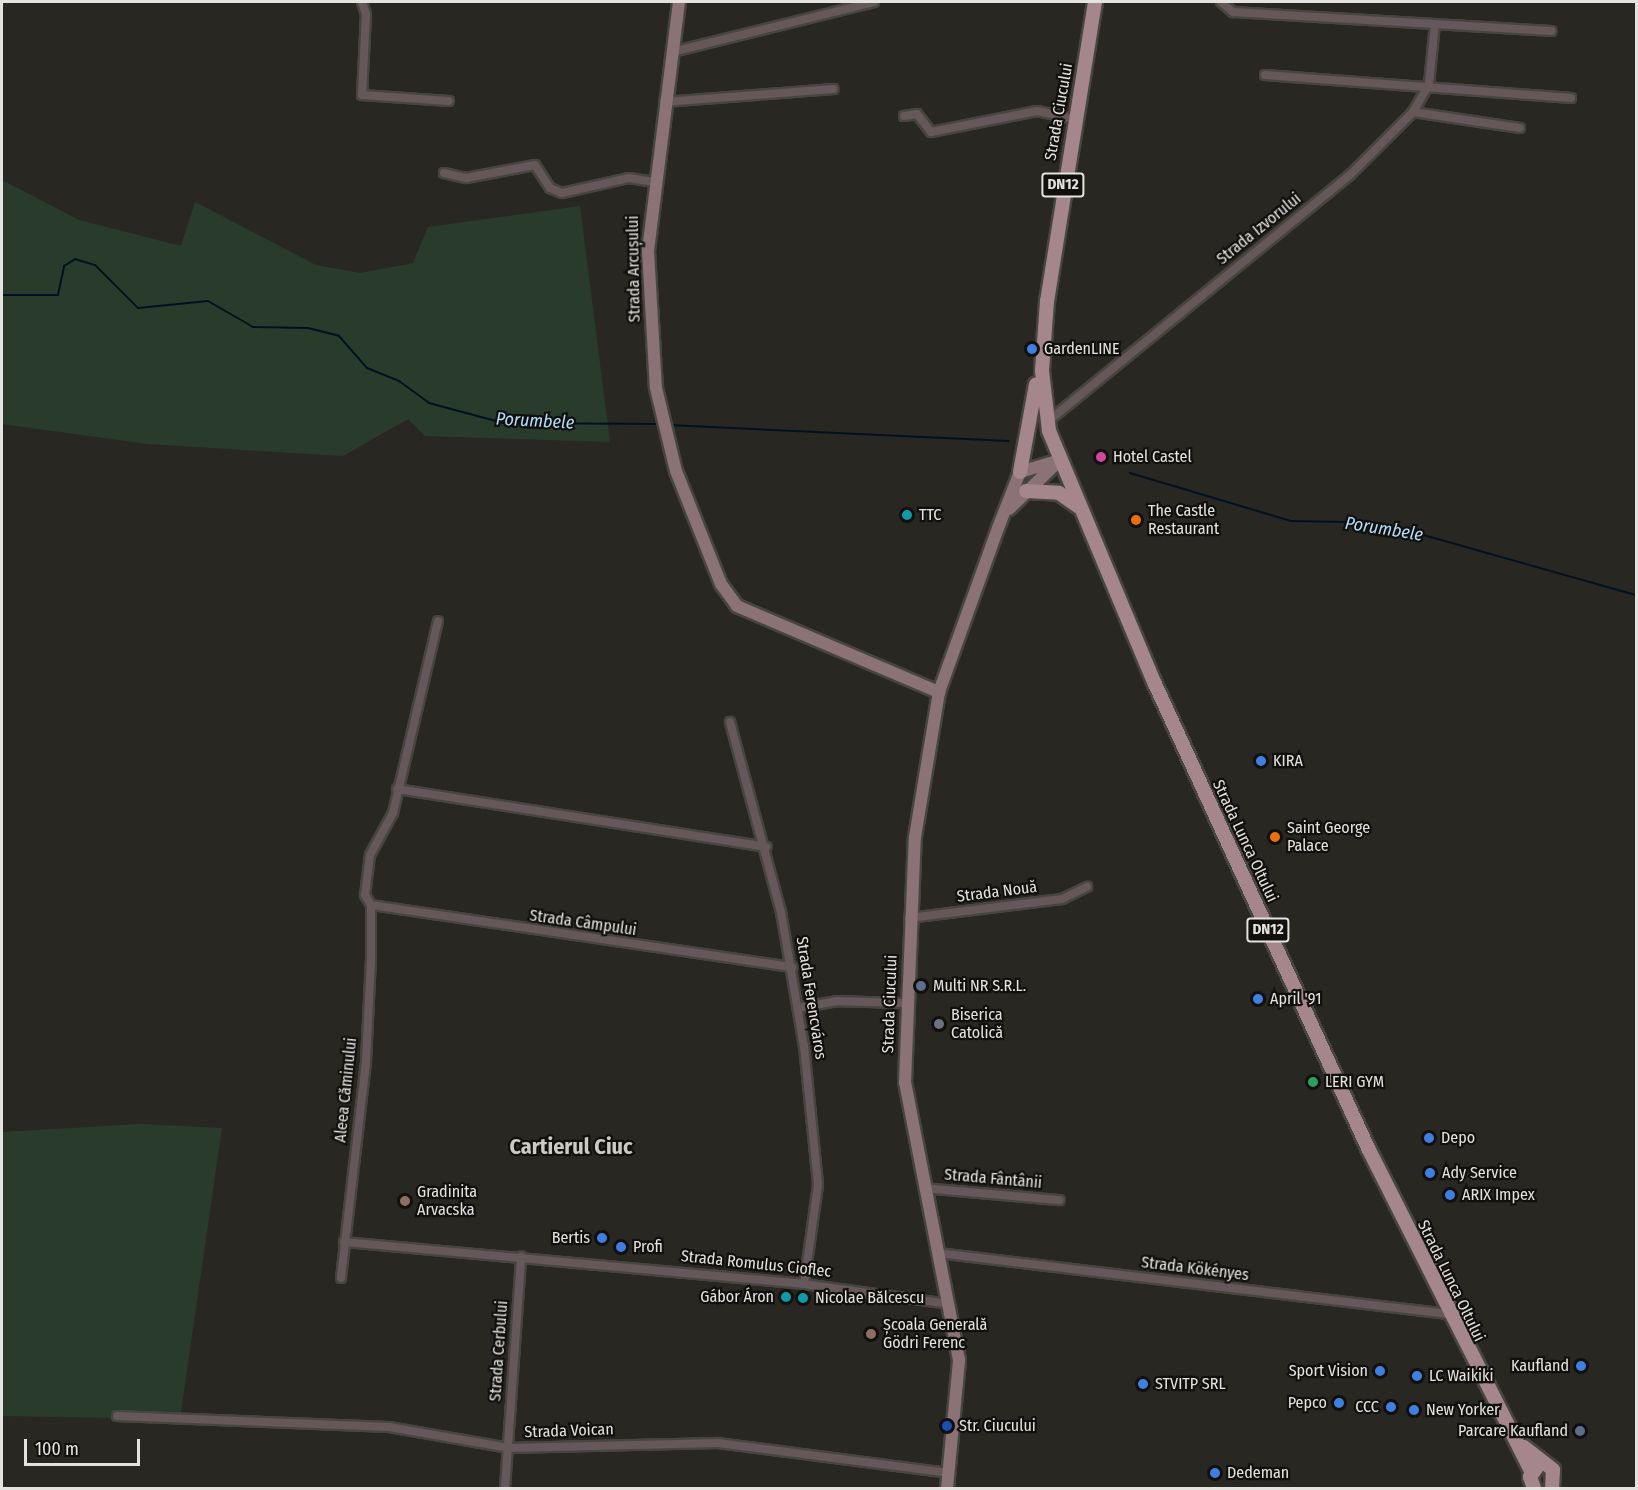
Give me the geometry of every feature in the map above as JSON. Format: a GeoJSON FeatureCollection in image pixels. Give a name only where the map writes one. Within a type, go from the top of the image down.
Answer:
{"type":"FeatureCollection","features":[{"type":"Feature","properties":{"kind":"main road","name":"Strada Arcușului"},"geometry":{"type":"LineString","coordinates":[[679,2],[653,182],[648,251],[661,419],[665,435],[732,602],[939,692]]}},
{"type":"Feature","properties":{"kind":"main road","name":"Strada Ciucului"},"geometry":{"type":"LineString","coordinates":[[1042,371],[1074,119],[1095,2]]}},
{"type":"Feature","properties":{"kind":"main road","name":"Strada Lunca Oltului"},"geometry":{"type":"LineString","coordinates":[[1042,371],[1046,423],[1060,460],[1216,818],[1448,1314],[1518,1441],[1537,1469],[1556,1474],[1554,1488]]}},
{"type":"Feature","properties":{"kind":"main road"},"geometry":{"type":"LineString","coordinates":[[1042,371],[1020,472],[1060,460]]}},
{"type":"Feature","properties":{"kind":"main road"},"geometry":{"type":"LineString","coordinates":[[998,528],[1026,491],[1060,460]]}},
{"type":"Feature","properties":{"kind":"main road","name":"Strada Ciucului"},"geometry":{"type":"LineString","coordinates":[[947,1488],[961,1381],[949,1304],[904,1082],[909,918],[924,766],[939,692],[1020,472]]}},
{"type":"Feature","properties":{"kind":"main road"},"geometry":{"type":"LineString","coordinates":[[1026,491],[1059,493],[1079,507]]}},
{"type":"Feature","properties":{"kind":"main road"},"geometry":{"type":"LineString","coordinates":[[1534,1488],[1537,1469]]}},
{"type":"Feature","properties":{"kind":"street"},"geometry":{"type":"LineString","coordinates":[[362,2],[366,14],[362,95],[449,101]]}},
{"type":"Feature","properties":{"kind":"street"},"geometry":{"type":"LineString","coordinates":[[672,52],[874,2]]}},
{"type":"Feature","properties":{"kind":"street"},"geometry":{"type":"LineString","coordinates":[[1221,2],[1233,12],[1551,32]]}},
{"type":"Feature","properties":{"kind":"street","name":"Strada Izvorului"},"geometry":{"type":"LineString","coordinates":[[1046,423],[1350,175],[1413,112],[1429,84],[1435,24]]}},
{"type":"Feature","properties":{"kind":"street"},"geometry":{"type":"LineString","coordinates":[[1265,75],[1429,84],[1571,98]]}},
{"type":"Feature","properties":{"kind":"street"},"geometry":{"type":"LineString","coordinates":[[663,102],[834,89]]}},
{"type":"Feature","properties":{"kind":"street"},"geometry":{"type":"LineString","coordinates":[[904,116],[917,114],[931,132],[1037,111],[1074,119]]}},
{"type":"Feature","properties":{"kind":"street"},"geometry":{"type":"LineString","coordinates":[[1413,112],[1520,128]]}},
{"type":"Feature","properties":{"kind":"street"},"geometry":{"type":"LineString","coordinates":[[444,173],[466,178],[535,165],[550,188],[562,193],[629,178],[653,182]]}},
{"type":"Feature","properties":{"kind":"street","name":"Aleea Căminului"},"geometry":{"type":"LineString","coordinates":[[341,1278],[366,1061],[370,905],[365,895],[370,855],[393,813],[438,621]]}},
{"type":"Feature","properties":{"kind":"street","name":"Strada Ferencváros"},"geometry":{"type":"LineString","coordinates":[[730,722],[766,848],[792,967],[798,1008],[818,1185],[804,1284]]}},
{"type":"Feature","properties":{"kind":"street"},"geometry":{"type":"LineString","coordinates":[[397,789],[766,848]]}},
{"type":"Feature","properties":{"kind":"street","name":"Strada Nouă"},"geometry":{"type":"LineString","coordinates":[[909,918],[1062,899],[1087,887]]}},
{"type":"Feature","properties":{"kind":"street","name":"Strada Câmpului"},"geometry":{"type":"LineString","coordinates":[[370,905],[792,967]]}},
{"type":"Feature","properties":{"kind":"street"},"geometry":{"type":"LineString","coordinates":[[798,1008],[837,1001],[906,1003]]}},
{"type":"Feature","properties":{"kind":"street","name":"Strada Fântânii"},"geometry":{"type":"LineString","coordinates":[[924,1188],[1059,1200]]}},
{"type":"Feature","properties":{"kind":"street","name":"Strada Romulus Cioflec"},"geometry":{"type":"LineString","coordinates":[[344,1242],[804,1284],[949,1304]]}},
{"type":"Feature","properties":{"kind":"street","name":"Strada Kökényes"},"geometry":{"type":"LineString","coordinates":[[938,1253],[1448,1314]]}},
{"type":"Feature","properties":{"kind":"street","name":"Strada Cerbului"},"geometry":{"type":"LineString","coordinates":[[506,1488],[520,1257]]}},
{"type":"Feature","properties":{"kind":"street","name":"Strada Voican"},"geometry":{"type":"LineString","coordinates":[[117,1416],[371,1425],[509,1448],[718,1443],[950,1473]]}},
{"type":"Feature","properties":{"kind":"green space"},"geometry":{"type":"Polygon","coordinates":[[[2,180],[79,220],[181,246],[195,202],[316,265],[360,273],[413,263],[428,227],[580,206],[610,442],[425,436],[408,419],[343,456],[148,444],[2,424],[2,180]]]}},
{"type":"Feature","properties":{"kind":"green space"},"geometry":{"type":"Polygon","coordinates":[[[140,1124],[222,1128],[180,1419],[2,1416],[2,1132],[140,1124]]]}},
{"type":"Feature","properties":{"kind":"waterway","name":"Porumbele"},"geometry":{"type":"LineString","coordinates":[[2,295],[58,295],[64,266],[75,259],[95,265],[138,308],[208,301],[253,327],[308,328],[339,336],[367,368],[399,381],[429,403],[503,423],[660,424]]}},
{"type":"Feature","properties":{"kind":"waterway","name":"Porumbele"},"geometry":{"type":"LineString","coordinates":[[668,425],[1009,441]]}},
{"type":"Feature","properties":{"kind":"waterway","name":"Porumbele"},"geometry":{"type":"LineString","coordinates":[[1130,473],[1291,521],[1349,522],[1420,534],[1636,595]]}},
{"type":"Feature","properties":{"kind":"place","name":"GardenLINE"},"geometry":{"type":"Point","coordinates":[1032,349]}},
{"type":"Feature","properties":{"kind":"place","name":"Hotel Castel"},"geometry":{"type":"Point","coordinates":[1101,457]}},
{"type":"Feature","properties":{"kind":"place","name":"TTC"},"geometry":{"type":"Point","coordinates":[907,515]}},
{"type":"Feature","properties":{"kind":"place","name":"The Castle Restaurant"},"geometry":{"type":"Point","coordinates":[1136,520]}},
{"type":"Feature","properties":{"kind":"place","name":"KIRA"},"geometry":{"type":"Point","coordinates":[1261,761]}},
{"type":"Feature","properties":{"kind":"place","name":"Saint George Palace"},"geometry":{"type":"Point","coordinates":[1275,837]}},
{"type":"Feature","properties":{"kind":"place","name":"Multi NR S.R.L."},"geometry":{"type":"Point","coordinates":[921,986]}},
{"type":"Feature","properties":{"kind":"place","name":"April '91"},"geometry":{"type":"Point","coordinates":[1258,999]}},
{"type":"Feature","properties":{"kind":"place","name":"Biserica Catolică"},"geometry":{"type":"Point","coordinates":[939,1024]}},
{"type":"Feature","properties":{"kind":"place","name":"LERI GYM"},"geometry":{"type":"Point","coordinates":[1313,1082]}},
{"type":"Feature","properties":{"kind":"place","name":"Depo"},"geometry":{"type":"Point","coordinates":[1429,1138]}},
{"type":"Feature","properties":{"kind":"place","name":"Ady Service"},"geometry":{"type":"Point","coordinates":[1430,1173]}},
{"type":"Feature","properties":{"kind":"place","name":"ARIX Impex"},"geometry":{"type":"Point","coordinates":[1450,1195]}},
{"type":"Feature","properties":{"kind":"place","name":"Gradinita Arvacska"},"geometry":{"type":"Point","coordinates":[405,1201]}},
{"type":"Feature","properties":{"kind":"place","name":"Bertis"},"geometry":{"type":"Point","coordinates":[602,1238]}},
{"type":"Feature","properties":{"kind":"place","name":"Profi"},"geometry":{"type":"Point","coordinates":[621,1247]}},
{"type":"Feature","properties":{"kind":"place","name":"Gábor Áron"},"geometry":{"type":"Point","coordinates":[786,1297]}},
{"type":"Feature","properties":{"kind":"place","name":"Nicolae Bălcescu"},"geometry":{"type":"Point","coordinates":[803,1298]}},
{"type":"Feature","properties":{"kind":"place","name":"Școala Generală Gödri Ferenc"},"geometry":{"type":"Point","coordinates":[871,1334]}},
{"type":"Feature","properties":{"kind":"place","name":"Kaufland"},"geometry":{"type":"Point","coordinates":[1581,1366]}},
{"type":"Feature","properties":{"kind":"place","name":"Sport Vision"},"geometry":{"type":"Point","coordinates":[1380,1371]}},
{"type":"Feature","properties":{"kind":"place","name":"LC Waikiki"},"geometry":{"type":"Point","coordinates":[1417,1376]}},
{"type":"Feature","properties":{"kind":"place","name":"STVITP SRL"},"geometry":{"type":"Point","coordinates":[1143,1384]}},
{"type":"Feature","properties":{"kind":"place","name":"Pepco"},"geometry":{"type":"Point","coordinates":[1339,1403]}},
{"type":"Feature","properties":{"kind":"place","name":"CCC"},"geometry":{"type":"Point","coordinates":[1391,1407]}},
{"type":"Feature","properties":{"kind":"place","name":"New Yorker"},"geometry":{"type":"Point","coordinates":[1414,1410]}},
{"type":"Feature","properties":{"kind":"place","name":"Str. Ciucului"},"geometry":{"type":"Point","coordinates":[947,1426]}},
{"type":"Feature","properties":{"kind":"place","name":"Parcare Kaufland"},"geometry":{"type":"Point","coordinates":[1580,1431]}},
{"type":"Feature","properties":{"kind":"place","name":"Dedeman"},"geometry":{"type":"Point","coordinates":[1215,1473]}},
{"type":"Feature","properties":{"kind":"district","name":"Cartierul Ciuc"},"geometry":{"type":"Point","coordinates":[571,1147]}}]}
